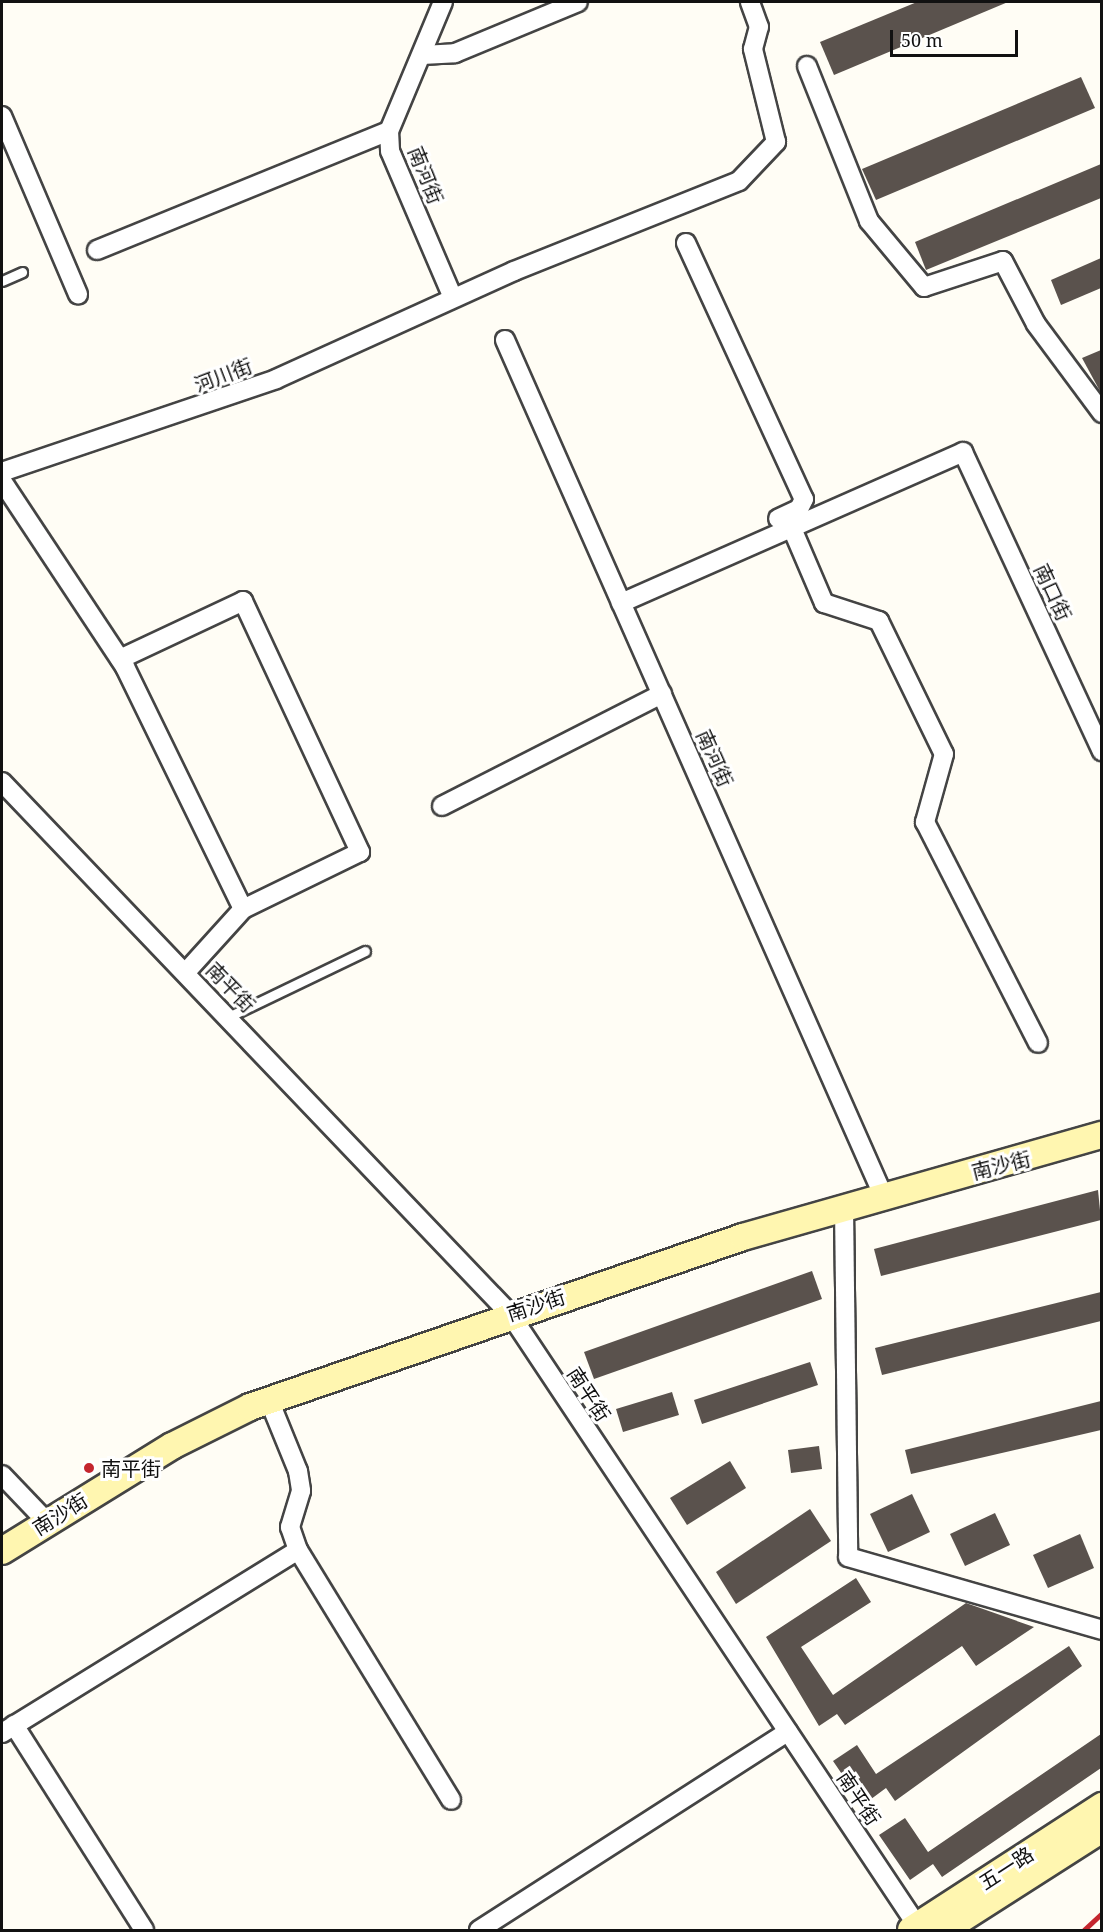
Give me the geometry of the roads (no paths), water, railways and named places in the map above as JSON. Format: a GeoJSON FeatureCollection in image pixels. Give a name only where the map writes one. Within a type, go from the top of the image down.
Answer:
{"type":"FeatureCollection","features":[{"type":"Feature","properties":{"kind":"street","name":"南河街"},"geometry":{"type":"LineString","coordinates":[[442,2],[422,55],[404,86],[389,131],[390,151],[453,298]]}},
{"type":"Feature","properties":{"kind":"street"},"geometry":{"type":"LineString","coordinates":[[422,55],[455,53],[578,2]]}},
{"type":"Feature","properties":{"kind":"street","name":"河川街"},"geometry":{"type":"LineString","coordinates":[[2,472],[196,410],[453,298],[739,181],[776,142],[753,49],[759,27],[750,2]]}},
{"type":"Feature","properties":{"kind":"street"},"geometry":{"type":"LineString","coordinates":[[807,66],[869,222],[924,287],[1003,261],[1036,324],[1101,413]]}},
{"type":"Feature","properties":{"kind":"street"},"geometry":{"type":"LineString","coordinates":[[2,116],[78,294]]}},
{"type":"Feature","properties":{"kind":"street"},"geometry":{"type":"LineString","coordinates":[[98,250],[389,131]]}},
{"type":"Feature","properties":{"kind":"street"},"geometry":{"type":"LineString","coordinates":[[686,243],[804,499],[799,509],[719,546],[709,563]]}},
{"type":"Feature","properties":{"kind":"street","name":"南河街"},"geometry":{"type":"LineString","coordinates":[[505,340],[884,1195]]}},
{"type":"Feature","properties":{"kind":"street","name":"南口街"},"geometry":{"type":"LineString","coordinates":[[791,526],[963,452],[1101,751]]}},
{"type":"Feature","properties":{"kind":"street"},"geometry":{"type":"LineString","coordinates":[[2,481],[120,659],[243,909]]}},
{"type":"Feature","properties":{"kind":"street"},"geometry":{"type":"LineString","coordinates":[[621,603],[791,526],[824,603],[879,621],[944,754],[926,822],[1038,1043]]}},
{"type":"Feature","properties":{"kind":"street"},"geometry":{"type":"LineString","coordinates":[[120,659],[243,601],[360,852],[243,909],[186,972]]}},
{"type":"Feature","properties":{"kind":"street"},"geometry":{"type":"LineString","coordinates":[[442,806],[662,694]]}},
{"type":"Feature","properties":{"kind":"street","name":"南平街"},"geometry":{"type":"LineString","coordinates":[[2,782],[186,972],[510,1314],[916,1929]]}},
{"type":"Feature","properties":{"kind":"street","name":"南沙街"},"geometry":{"type":"LineString","coordinates":[[2,1551],[46,1521],[211,1424],[269,1400],[510,1314],[844,1207],[1101,1135]]}},
{"type":"Feature","properties":{"kind":"street"},"geometry":{"type":"LineString","coordinates":[[844,1207],[848,1557],[1101,1630]]}},
{"type":"Feature","properties":{"kind":"street"},"geometry":{"type":"LineString","coordinates":[[269,1400],[298,1471],[301,1491],[291,1527],[298,1550],[451,1800]]}},
{"type":"Feature","properties":{"kind":"street"},"geometry":{"type":"LineString","coordinates":[[2,1475],[46,1521]]}},
{"type":"Feature","properties":{"kind":"street"},"geometry":{"type":"LineString","coordinates":[[144,1930],[8,1729],[298,1550]]}},
{"type":"Feature","properties":{"kind":"street"},"geometry":{"type":"LineString","coordinates":[[479,1930],[788,1732]]}},
{"type":"Feature","properties":{"kind":"street","name":"五一路"},"geometry":{"type":"LineString","coordinates":[[916,1929],[1101,1806]]}},
{"type":"Feature","properties":{"kind":"street","name":"五一路"},"geometry":{"type":"LineString","coordinates":[[944,1930],[1101,1829]]}},
{"type":"Feature","properties":{"kind":"lane"},"geometry":{"type":"LineString","coordinates":[[2,281],[22,272]]}},
{"type":"Feature","properties":{"kind":"lane"},"geometry":{"type":"LineString","coordinates":[[228,1017],[365,951]]}},
{"type":"Feature","properties":{"kind":"railway"},"geometry":{"type":"LineString","coordinates":[[1084,1930],[1102,1913]]}},
{"type":"Feature","properties":{"kind":"place","name":"南平街"},"geometry":{"type":"Point","coordinates":[89,1468]}}]}
